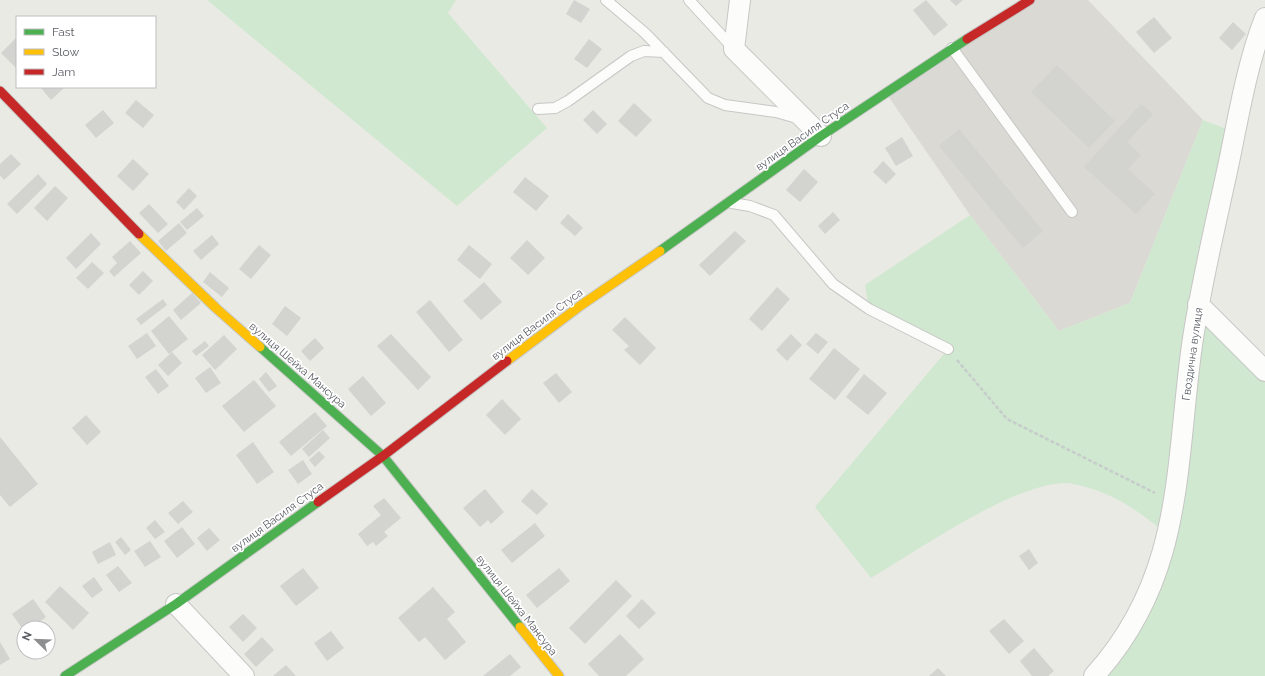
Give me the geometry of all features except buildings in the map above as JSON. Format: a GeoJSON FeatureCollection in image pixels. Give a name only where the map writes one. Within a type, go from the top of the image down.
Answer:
{"type":"FeatureCollection","features":[{"type":"Feature","properties":{"kind":"main road","name":"вулиця Василя Стуса"},"geometry":{"type":"LineString","coordinates":[[65,676],[176,604],[383,456],[580,306],[822,136],[952,48],[1030,0]]}},
{"type":"Feature","properties":{"kind":"main road","name":"вулиця Шейха Мансура"},"geometry":{"type":"LineString","coordinates":[[0,91],[128,224],[206,298],[383,456],[559,676]]}},
{"type":"Feature","properties":{"kind":"street"},"geometry":{"type":"LineString","coordinates":[[740,0],[734,49],[822,136]]}},
{"type":"Feature","properties":{"kind":"street","name":"Гвоздична вулиця"},"geometry":{"type":"LineString","coordinates":[[1094,676],[1118,648],[1142,609],[1160,564],[1168,534],[1174,503],[1198,304],[1251,58],[1265,18]]}},
{"type":"Feature","properties":{"kind":"street"},"geometry":{"type":"LineString","coordinates":[[1198,304],[1265,371]]}},
{"type":"Feature","properties":{"kind":"street"},"geometry":{"type":"LineString","coordinates":[[176,604],[244,676]]}},
{"type":"Feature","properties":{"kind":"lane"},"geometry":{"type":"LineString","coordinates":[[606,0],[645,33],[708,98],[725,105],[776,112],[808,121]]}},
{"type":"Feature","properties":{"kind":"lane"},"geometry":{"type":"LineString","coordinates":[[689,0],[734,49]]}},
{"type":"Feature","properties":{"kind":"lane"},"geometry":{"type":"LineString","coordinates":[[952,48],[1072,212]]}},
{"type":"Feature","properties":{"kind":"lane"},"geometry":{"type":"LineString","coordinates":[[538,109],[555,108],[568,101],[631,56],[644,51],[664,52]]}},
{"type":"Feature","properties":{"kind":"lane"},"geometry":{"type":"LineString","coordinates":[[730,202],[750,206],[774,215],[822,272],[838,288],[869,309],[948,349]]}},
{"type":"Feature","properties":{"kind":"path"},"geometry":{"type":"LineString","coordinates":[[948,349],[1007,419],[1174,503]]}},
{"type":"Feature","properties":{"kind":"shaded area"},"geometry":{"type":"Polygon","coordinates":[[[1030,0],[1088,0],[1203,120],[1130,303],[1059,331],[970,215],[886,93],[1030,0]]]}},
{"type":"Feature","properties":{"kind":"green space"},"geometry":{"type":"Polygon","coordinates":[[[207,0],[456,0],[448,13],[547,128],[457,206],[207,0]]]}},
{"type":"Feature","properties":{"kind":"green space"},"geometry":{"type":"Polygon","coordinates":[[[1203,120],[1235,132],[1198,304],[1265,371],[1265,676],[1096,676],[1168,535],[1128,505],[1107,494],[1082,486],[1067,483],[1046,486],[1021,494],[967,520],[871,578],[815,507],[948,349],[869,309],[865,285],[970,215],[1059,331],[1130,303],[1203,120]]]}},
{"type":"Feature","properties":{"kind":"traffic: fast"},"geometry":{"type":"LineString","coordinates":[[660,251],[821,136],[967,39]]}},
{"type":"Feature","properties":{"kind":"traffic: fast"},"geometry":{"type":"LineString","coordinates":[[260,347],[383,456],[520,627]]}},
{"type":"Feature","properties":{"kind":"traffic: fast"},"geometry":{"type":"LineString","coordinates":[[65,676],[176,604],[318,502]]}},
{"type":"Feature","properties":{"kind":"traffic: slow"},"geometry":{"type":"LineString","coordinates":[[139,234],[217,309],[260,347]]}},
{"type":"Feature","properties":{"kind":"traffic: slow"},"geometry":{"type":"LineString","coordinates":[[507,361],[580,306],[660,251]]}},
{"type":"Feature","properties":{"kind":"traffic: slow"},"geometry":{"type":"LineString","coordinates":[[520,627],[559,676]]}},
{"type":"Feature","properties":{"kind":"traffic: jam"},"geometry":{"type":"LineString","coordinates":[[967,39],[1030,0]]}},
{"type":"Feature","properties":{"kind":"traffic: jam"},"geometry":{"type":"LineString","coordinates":[[0,91],[139,234]]}},
{"type":"Feature","properties":{"kind":"traffic: jam"},"geometry":{"type":"LineString","coordinates":[[318,502],[383,456],[507,361]]}}]}
